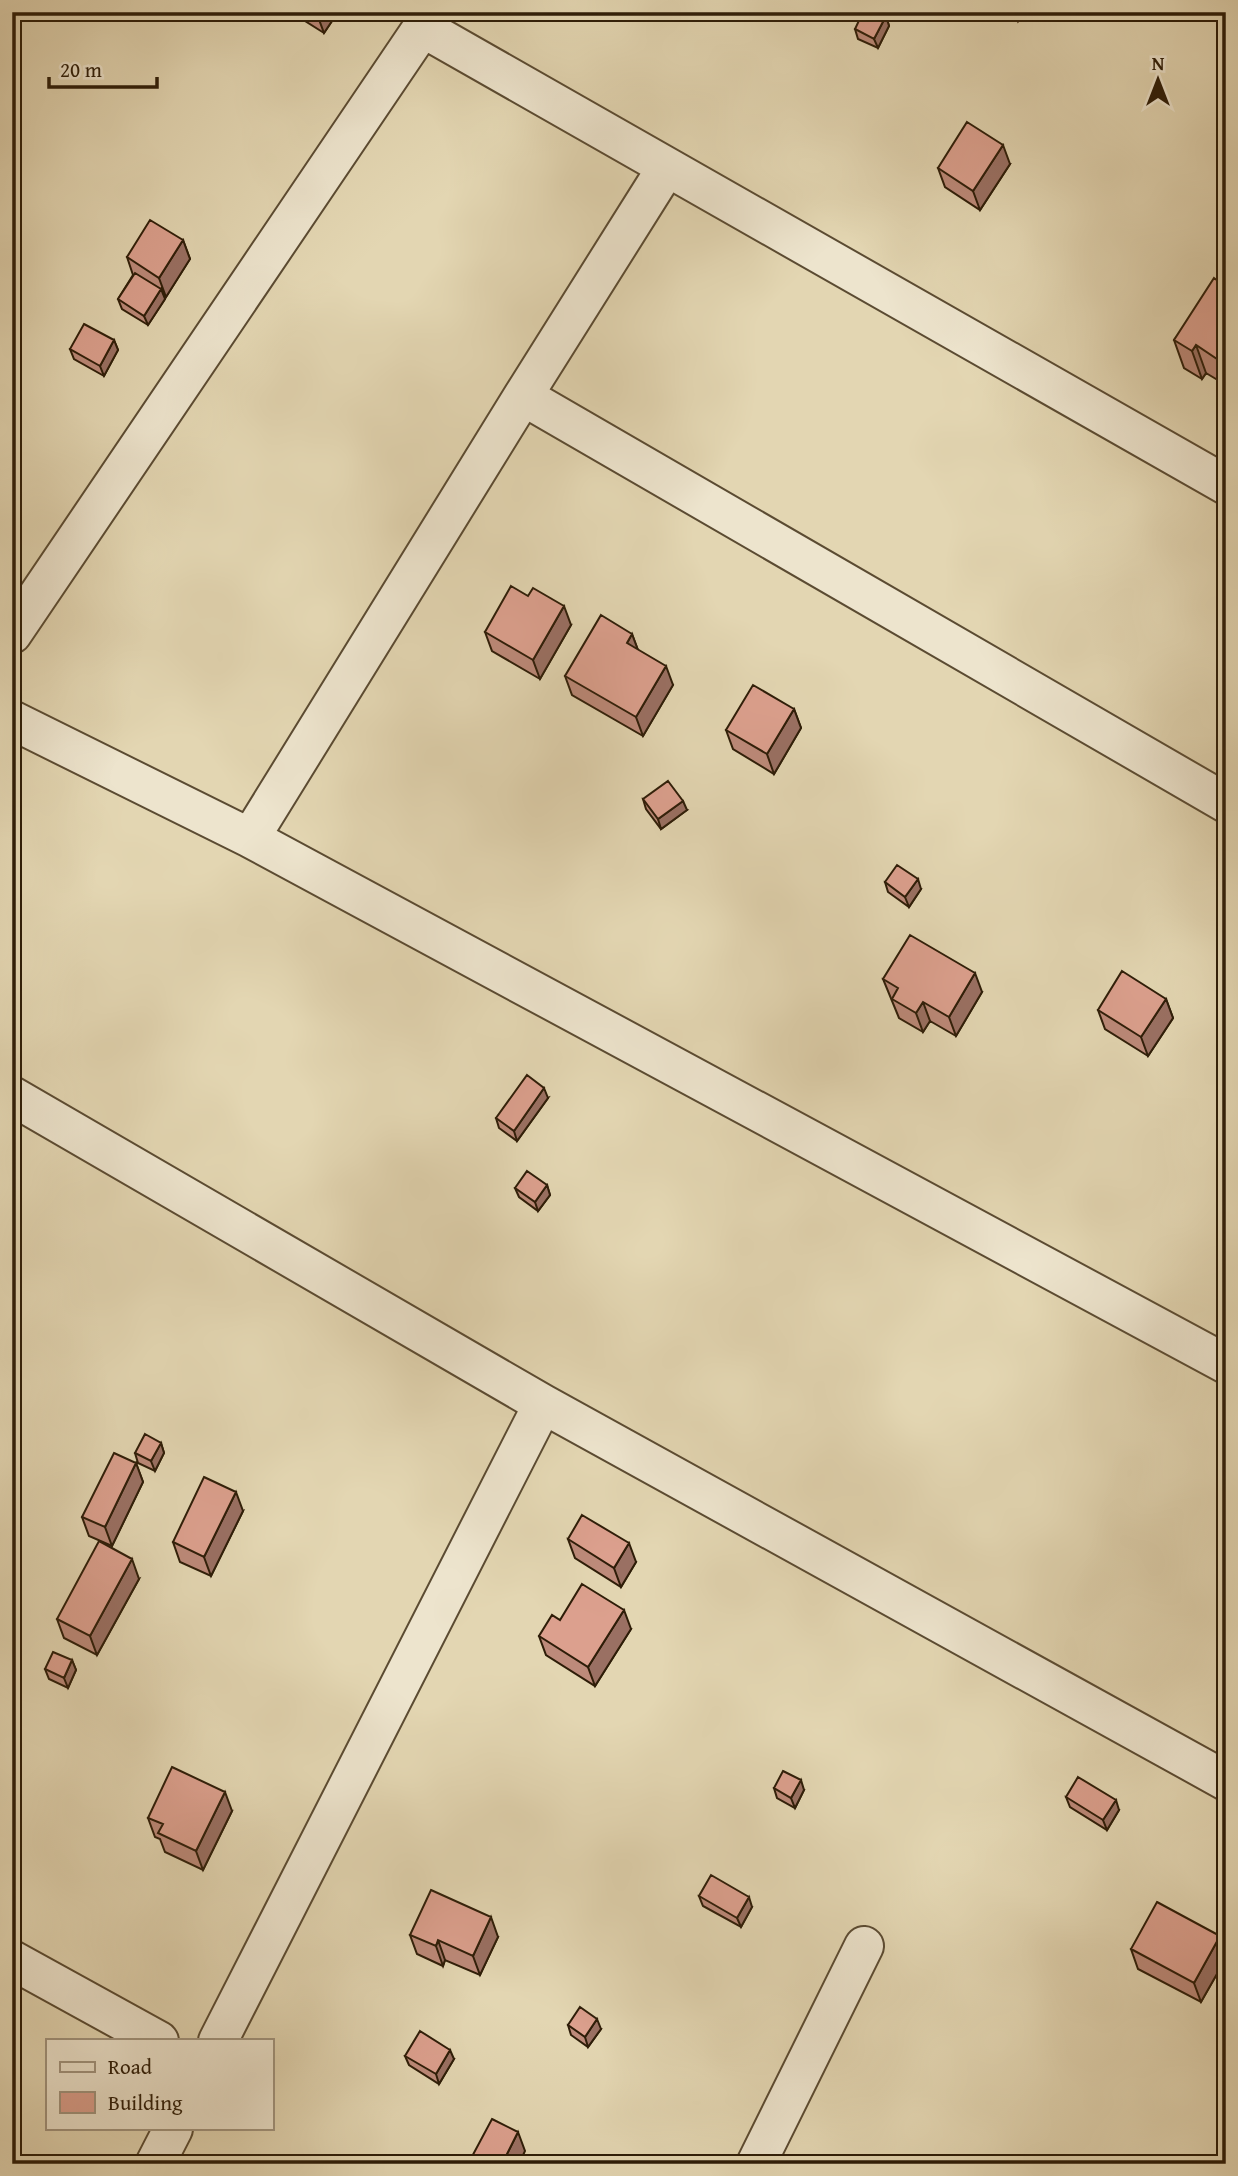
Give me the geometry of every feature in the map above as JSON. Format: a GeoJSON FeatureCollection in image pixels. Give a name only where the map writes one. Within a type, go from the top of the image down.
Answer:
{"type":"FeatureCollection","features":[{"type":"Feature","properties":{"kind":"street"},"geometry":{"type":"LineString","coordinates":[[12,634],[428,20],[667,167],[1226,485]]}},
{"type":"Feature","properties":{"kind":"street"},"geometry":{"type":"LineString","coordinates":[[250,838],[667,167]]}},
{"type":"Feature","properties":{"kind":"street"},"geometry":{"type":"LineString","coordinates":[[523,396],[1226,803]]}},
{"type":"Feature","properties":{"kind":"street"},"geometry":{"type":"LineString","coordinates":[[12,720],[250,838],[1226,1364]]}},
{"type":"Feature","properties":{"kind":"street"},"geometry":{"type":"LineString","coordinates":[[12,1096],[543,1404],[1226,1781]]}},
{"type":"Feature","properties":{"kind":"street"},"geometry":{"type":"LineString","coordinates":[[219,2039],[543,1404]]}},
{"type":"Feature","properties":{"kind":"street"},"geometry":{"type":"LineString","coordinates":[[756,2164],[864,1946]]}},
{"type":"Feature","properties":{"kind":"street"},"geometry":{"type":"LineString","coordinates":[[12,1961],[155,2039]]}},
{"type":"Feature","properties":{"kind":"street"},"geometry":{"type":"LineString","coordinates":[[155,2164],[172,2130]]}},
{"type":"Feature","properties":{"kind":"building"},"geometry":{"type":"Polygon","coordinates":[[[863,12],[878,12],[886,16],[874,39],[855,29],[863,12]]]}},
{"type":"Feature","properties":{"kind":"building"},"geometry":{"type":"Polygon","coordinates":[[[967,122],[1003,145],[973,191],[938,168],[967,122]]]}},
{"type":"Feature","properties":{"kind":"building"},"geometry":{"type":"Polygon","coordinates":[[[150,220],[183,240],[159,278],[127,257],[150,220]]]}},
{"type":"Feature","properties":{"kind":"building"},"geometry":{"type":"Polygon","coordinates":[[[135,273],[161,289],[144,316],[118,299],[135,273]]]}},
{"type":"Feature","properties":{"kind":"building"},"geometry":{"type":"Polygon","coordinates":[[[1214,278],[1222,284],[1226,278],[1226,358],[1219,354],[1217,359],[1196,345],[1192,351],[1174,340],[1214,278]]]}},
{"type":"Feature","properties":{"kind":"building"},"geometry":{"type":"Polygon","coordinates":[[[84,324],[114,340],[100,366],[70,349],[84,324]]]}},
{"type":"Feature","properties":{"kind":"building"},"geometry":{"type":"Polygon","coordinates":[[[511,586],[528,596],[533,588],[564,606],[533,660],[485,632],[511,586]]]}},
{"type":"Feature","properties":{"kind":"building"},"geometry":{"type":"Polygon","coordinates":[[[601,615],[632,634],[627,643],[666,666],[636,717],[565,676],[601,615]]]}},
{"type":"Feature","properties":{"kind":"building"},"geometry":{"type":"Polygon","coordinates":[[[753,685],[794,709],[767,754],[726,730],[753,685]]]}},
{"type":"Feature","properties":{"kind":"building"},"geometry":{"type":"Polygon","coordinates":[[[668,781],[683,801],[658,819],[643,799],[668,781]]]}},
{"type":"Feature","properties":{"kind":"building"},"geometry":{"type":"Polygon","coordinates":[[[897,865],[918,879],[905,897],[885,882],[897,865]]]}},
{"type":"Feature","properties":{"kind":"building"},"geometry":{"type":"Polygon","coordinates":[[[910,935],[975,973],[949,1017],[923,1002],[916,1013],[892,999],[898,988],[883,979],[910,935]]]}},
{"type":"Feature","properties":{"kind":"building"},"geometry":{"type":"Polygon","coordinates":[[[1122,971],[1166,999],[1141,1037],[1098,1010],[1122,971]]]}},
{"type":"Feature","properties":{"kind":"building"},"geometry":{"type":"Polygon","coordinates":[[[527,1075],[544,1088],[514,1131],[496,1118],[527,1075]]]}},
{"type":"Feature","properties":{"kind":"building"},"geometry":{"type":"Polygon","coordinates":[[[527,1171],[547,1185],[535,1202],[515,1188],[527,1171]]]}},
{"type":"Feature","properties":{"kind":"building"},"geometry":{"type":"Polygon","coordinates":[[[145,1434],[161,1443],[151,1461],[135,1453],[145,1434]]]}},
{"type":"Feature","properties":{"kind":"building"},"geometry":{"type":"Polygon","coordinates":[[[114,1453],[136,1463],[105,1527],[82,1517],[114,1453]]]}},
{"type":"Feature","properties":{"kind":"building"},"geometry":{"type":"Polygon","coordinates":[[[204,1477],[236,1492],[204,1557],[173,1542],[204,1477]]]}},
{"type":"Feature","properties":{"kind":"building"},"geometry":{"type":"Polygon","coordinates":[[[582,1515],[629,1543],[614,1568],[568,1539],[582,1515]]]}},
{"type":"Feature","properties":{"kind":"building"},"geometry":{"type":"Polygon","coordinates":[[[99,1541],[132,1559],[90,1636],[57,1619],[99,1541]]]}},
{"type":"Feature","properties":{"kind":"building"},"geometry":{"type":"Polygon","coordinates":[[[582,1584],[624,1610],[588,1667],[539,1636],[552,1615],[560,1620],[582,1584]]]}},
{"type":"Feature","properties":{"kind":"building"},"geometry":{"type":"Polygon","coordinates":[[[53,1652],[72,1660],[64,1678],[45,1669],[53,1652]]]}},
{"type":"Feature","properties":{"kind":"building"},"geometry":{"type":"Polygon","coordinates":[[[172,1767],[225,1792],[196,1851],[158,1833],[163,1824],[148,1818],[172,1767]]]}},
{"type":"Feature","properties":{"kind":"building"},"geometry":{"type":"Polygon","coordinates":[[[783,1771],[801,1780],[791,1798],[774,1788],[783,1771]]]}},
{"type":"Feature","properties":{"kind":"building"},"geometry":{"type":"Polygon","coordinates":[[[1078,1777],[1116,1800],[1103,1820],[1066,1797],[1078,1777]]]}},
{"type":"Feature","properties":{"kind":"building"},"geometry":{"type":"Polygon","coordinates":[[[711,1875],[749,1897],[737,1918],[699,1896],[711,1875]]]}},
{"type":"Feature","properties":{"kind":"building"},"geometry":{"type":"Polygon","coordinates":[[[431,1890],[491,1917],[473,1956],[438,1940],[436,1946],[410,1935],[431,1890]]]}},
{"type":"Feature","properties":{"kind":"building"},"geometry":{"type":"Polygon","coordinates":[[[1157,1902],[1220,1936],[1194,1983],[1131,1949],[1157,1902]]]}},
{"type":"Feature","properties":{"kind":"building"},"geometry":{"type":"Polygon","coordinates":[[[580,2007],[597,2019],[585,2037],[568,2025],[580,2007]]]}},
{"type":"Feature","properties":{"kind":"building"},"geometry":{"type":"Polygon","coordinates":[[[420,2031],[450,2050],[436,2074],[405,2056],[420,2031]]]}},
{"type":"Feature","properties":{"kind":"building"},"geometry":{"type":"Polygon","coordinates":[[[492,2119],[518,2132],[502,2164],[468,2164],[492,2119]]]}}]}
